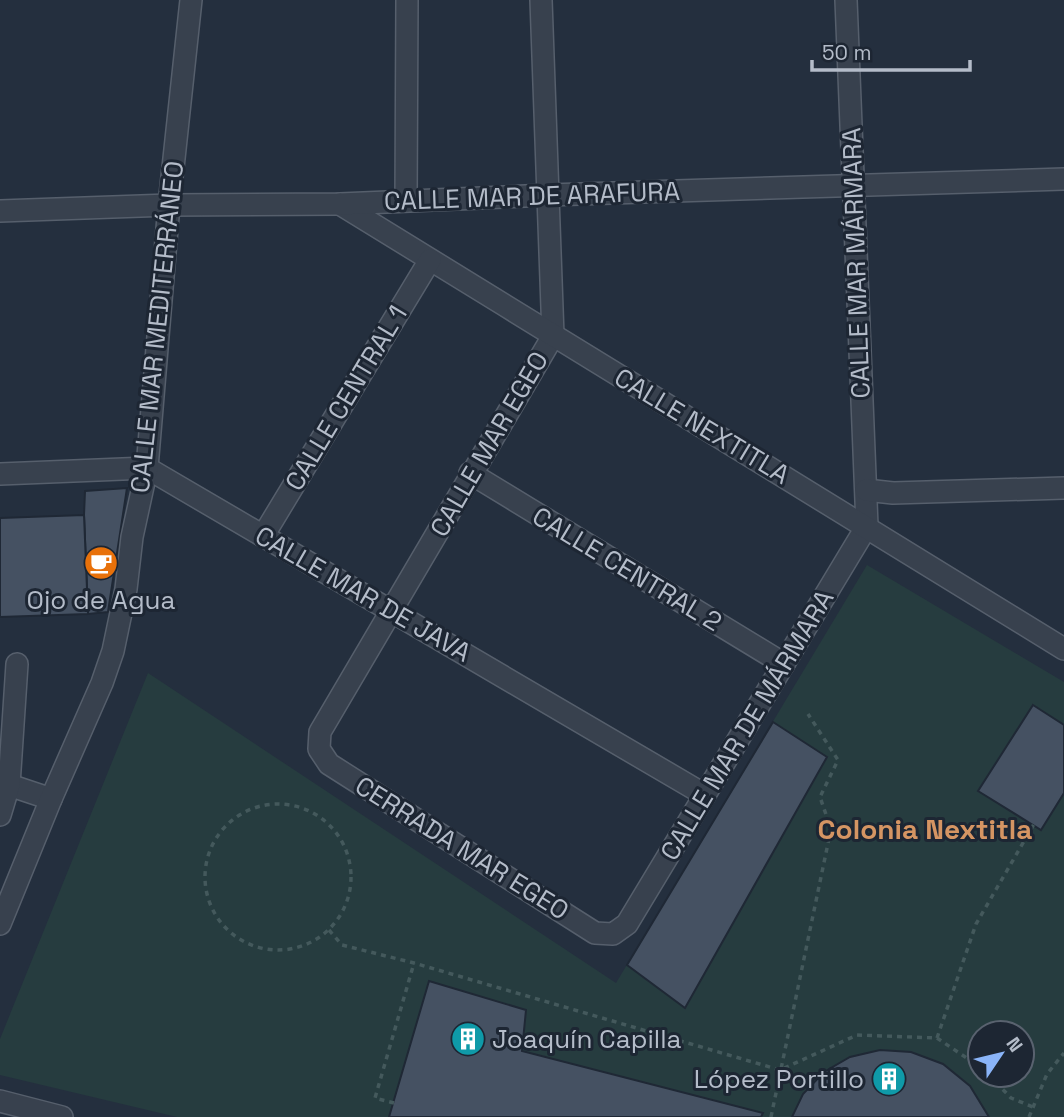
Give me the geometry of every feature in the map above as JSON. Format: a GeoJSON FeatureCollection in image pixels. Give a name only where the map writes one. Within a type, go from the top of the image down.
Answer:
{"type":"FeatureCollection","features":[{"type":"Feature","properties":{"kind":"street","name":"CALLE MAR MEDITERRÁNEO"},"geometry":{"type":"LineString","coordinates":[[1,918],[102,683],[113,651],[126,589],[132,537],[147,468],[169,205],[191,0]]}},
{"type":"Feature","properties":{"kind":"street"},"geometry":{"type":"LineString","coordinates":[[406,201],[407,0]]}},
{"type":"Feature","properties":{"kind":"street","name":"CALLE MAR EGEO"},"geometry":{"type":"LineString","coordinates":[[320,732],[553,336],[541,0]]}},
{"type":"Feature","properties":{"kind":"street","name":"CALLE MAR MÁRMARA"},"geometry":{"type":"LineString","coordinates":[[846,0],[867,526]]}},
{"type":"Feature","properties":{"kind":"street","name":"CALLE MAR DE ARAFURA"},"geometry":{"type":"LineString","coordinates":[[0,211],[169,205],[340,204],[1064,179]]}},
{"type":"Feature","properties":{"kind":"street","name":"CALLE NEXTITLA"},"geometry":{"type":"LineString","coordinates":[[340,204],[1064,649]]}},
{"type":"Feature","properties":{"kind":"street","name":"CALLE CENTRAL 1"},"geometry":{"type":"LineString","coordinates":[[263,536],[430,260]]}},
{"type":"Feature","properties":{"kind":"street"},"geometry":{"type":"LineString","coordinates":[[0,474],[147,468]]}},
{"type":"Feature","properties":{"kind":"street","name":"CALLE MAR DE JAVA"},"geometry":{"type":"LineString","coordinates":[[147,468],[705,795]]}},
{"type":"Feature","properties":{"kind":"street","name":"CALLE CENTRAL 2"},"geometry":{"type":"LineString","coordinates":[[470,474],[784,664]]}},
{"type":"Feature","properties":{"kind":"street"},"geometry":{"type":"LineString","coordinates":[[866,490],[893,493],[1064,488]]}},
{"type":"Feature","properties":{"kind":"street","name":"CALLE MAR DE MÁRMARA"},"geometry":{"type":"LineString","coordinates":[[627,924],[867,526]]}},
{"type":"Feature","properties":{"kind":"street"},"geometry":{"type":"LineString","coordinates":[[0,815],[9,785],[17,664]]}},
{"type":"Feature","properties":{"kind":"street","name":"CERRADA MAR EGEO"},"geometry":{"type":"LineString","coordinates":[[320,732],[319,749],[329,764],[596,933],[613,934],[627,924]]}},
{"type":"Feature","properties":{"kind":"street"},"geometry":{"type":"LineString","coordinates":[[9,785],[51,799]]}},
{"type":"Feature","properties":{"kind":"street"},"geometry":{"type":"LineString","coordinates":[[0,1101],[62,1117]]}},
{"type":"Feature","properties":{"kind":"path"},"geometry":{"type":"LineString","coordinates":[[771,1117],[831,829],[820,797],[838,760],[808,714]]}},
{"type":"Feature","properties":{"kind":"path"},"geometry":{"type":"LineString","coordinates":[[278,804],[302,808],[324,820],[340,839],[349,862],[351,886],[344,910],[329,930],[309,944],[274,950],[262,949],[240,940],[222,925],[209,904],[204,881],[205,869],[207,857],[217,835],[233,818],[254,807],[278,804]]}},
{"type":"Feature","properties":{"kind":"path"},"geometry":{"type":"LineString","coordinates":[[937,1038],[976,924],[1034,824]]}},
{"type":"Feature","properties":{"kind":"path"},"geometry":{"type":"LineString","coordinates":[[329,930],[342,945],[414,963],[780,1069],[857,1035],[937,1038],[966,1058]]}},
{"type":"Feature","properties":{"kind":"path"},"geometry":{"type":"LineString","coordinates":[[394,1103],[375,1098],[414,963]]}},
{"type":"Feature","properties":{"kind":"path"},"geometry":{"type":"LineString","coordinates":[[1029,1117],[1047,1074],[1064,1053]]}},
{"type":"Feature","properties":{"kind":"path"},"geometry":{"type":"LineString","coordinates":[[1002,1089],[1011,1098],[1033,1107]]}},
{"type":"Feature","properties":{"kind":"green space"},"geometry":{"type":"Polygon","coordinates":[[[867,565],[1064,682],[1064,1117],[177,1117],[0,1075],[0,1039],[148,673],[616,983],[867,565]]]}},
{"type":"Feature","properties":{"kind":"building","name":"Ojo de Agua"},"geometry":{"type":"Polygon","coordinates":[[[127,488],[108,612],[88,614],[85,491],[127,488]]]}},
{"type":"Feature","properties":{"kind":"building"},"geometry":{"type":"Polygon","coordinates":[[[84,515],[88,614],[0,617],[0,518],[84,515]]]}},
{"type":"Feature","properties":{"kind":"building"},"geometry":{"type":"Polygon","coordinates":[[[1033,705],[1064,725],[1064,793],[1041,830],[978,791],[1033,705]]]}},
{"type":"Feature","properties":{"kind":"building"},"geometry":{"type":"Polygon","coordinates":[[[773,722],[827,757],[685,1008],[627,965],[773,722]]]}},
{"type":"Feature","properties":{"kind":"building","name":"Joaquín Capilla"},"geometry":{"type":"Polygon","coordinates":[[[429,981],[526,1010],[522,1051],[763,1113],[761,1117],[389,1117],[429,981]]]}},
{"type":"Feature","properties":{"kind":"building","name":"López Portillo"},"geometry":{"type":"Polygon","coordinates":[[[880,1050],[911,1052],[943,1064],[966,1083],[966,1089],[972,1089],[989,1117],[792,1117],[803,1094],[824,1072],[850,1057],[880,1050]]]}},
{"type":"Feature","properties":{"kind":"place","name":"Ojo de Agua"},"geometry":{"type":"Point","coordinates":[101,563]}},
{"type":"Feature","properties":{"kind":"place","name":"Joaquín Capilla"},"geometry":{"type":"Point","coordinates":[468,1039]}},
{"type":"Feature","properties":{"kind":"place","name":"López Portillo"},"geometry":{"type":"Point","coordinates":[889,1079]}},
{"type":"Feature","properties":{"kind":"district","name":"Colonia Nextitla"},"geometry":{"type":"Point","coordinates":[925,829]}}]}
